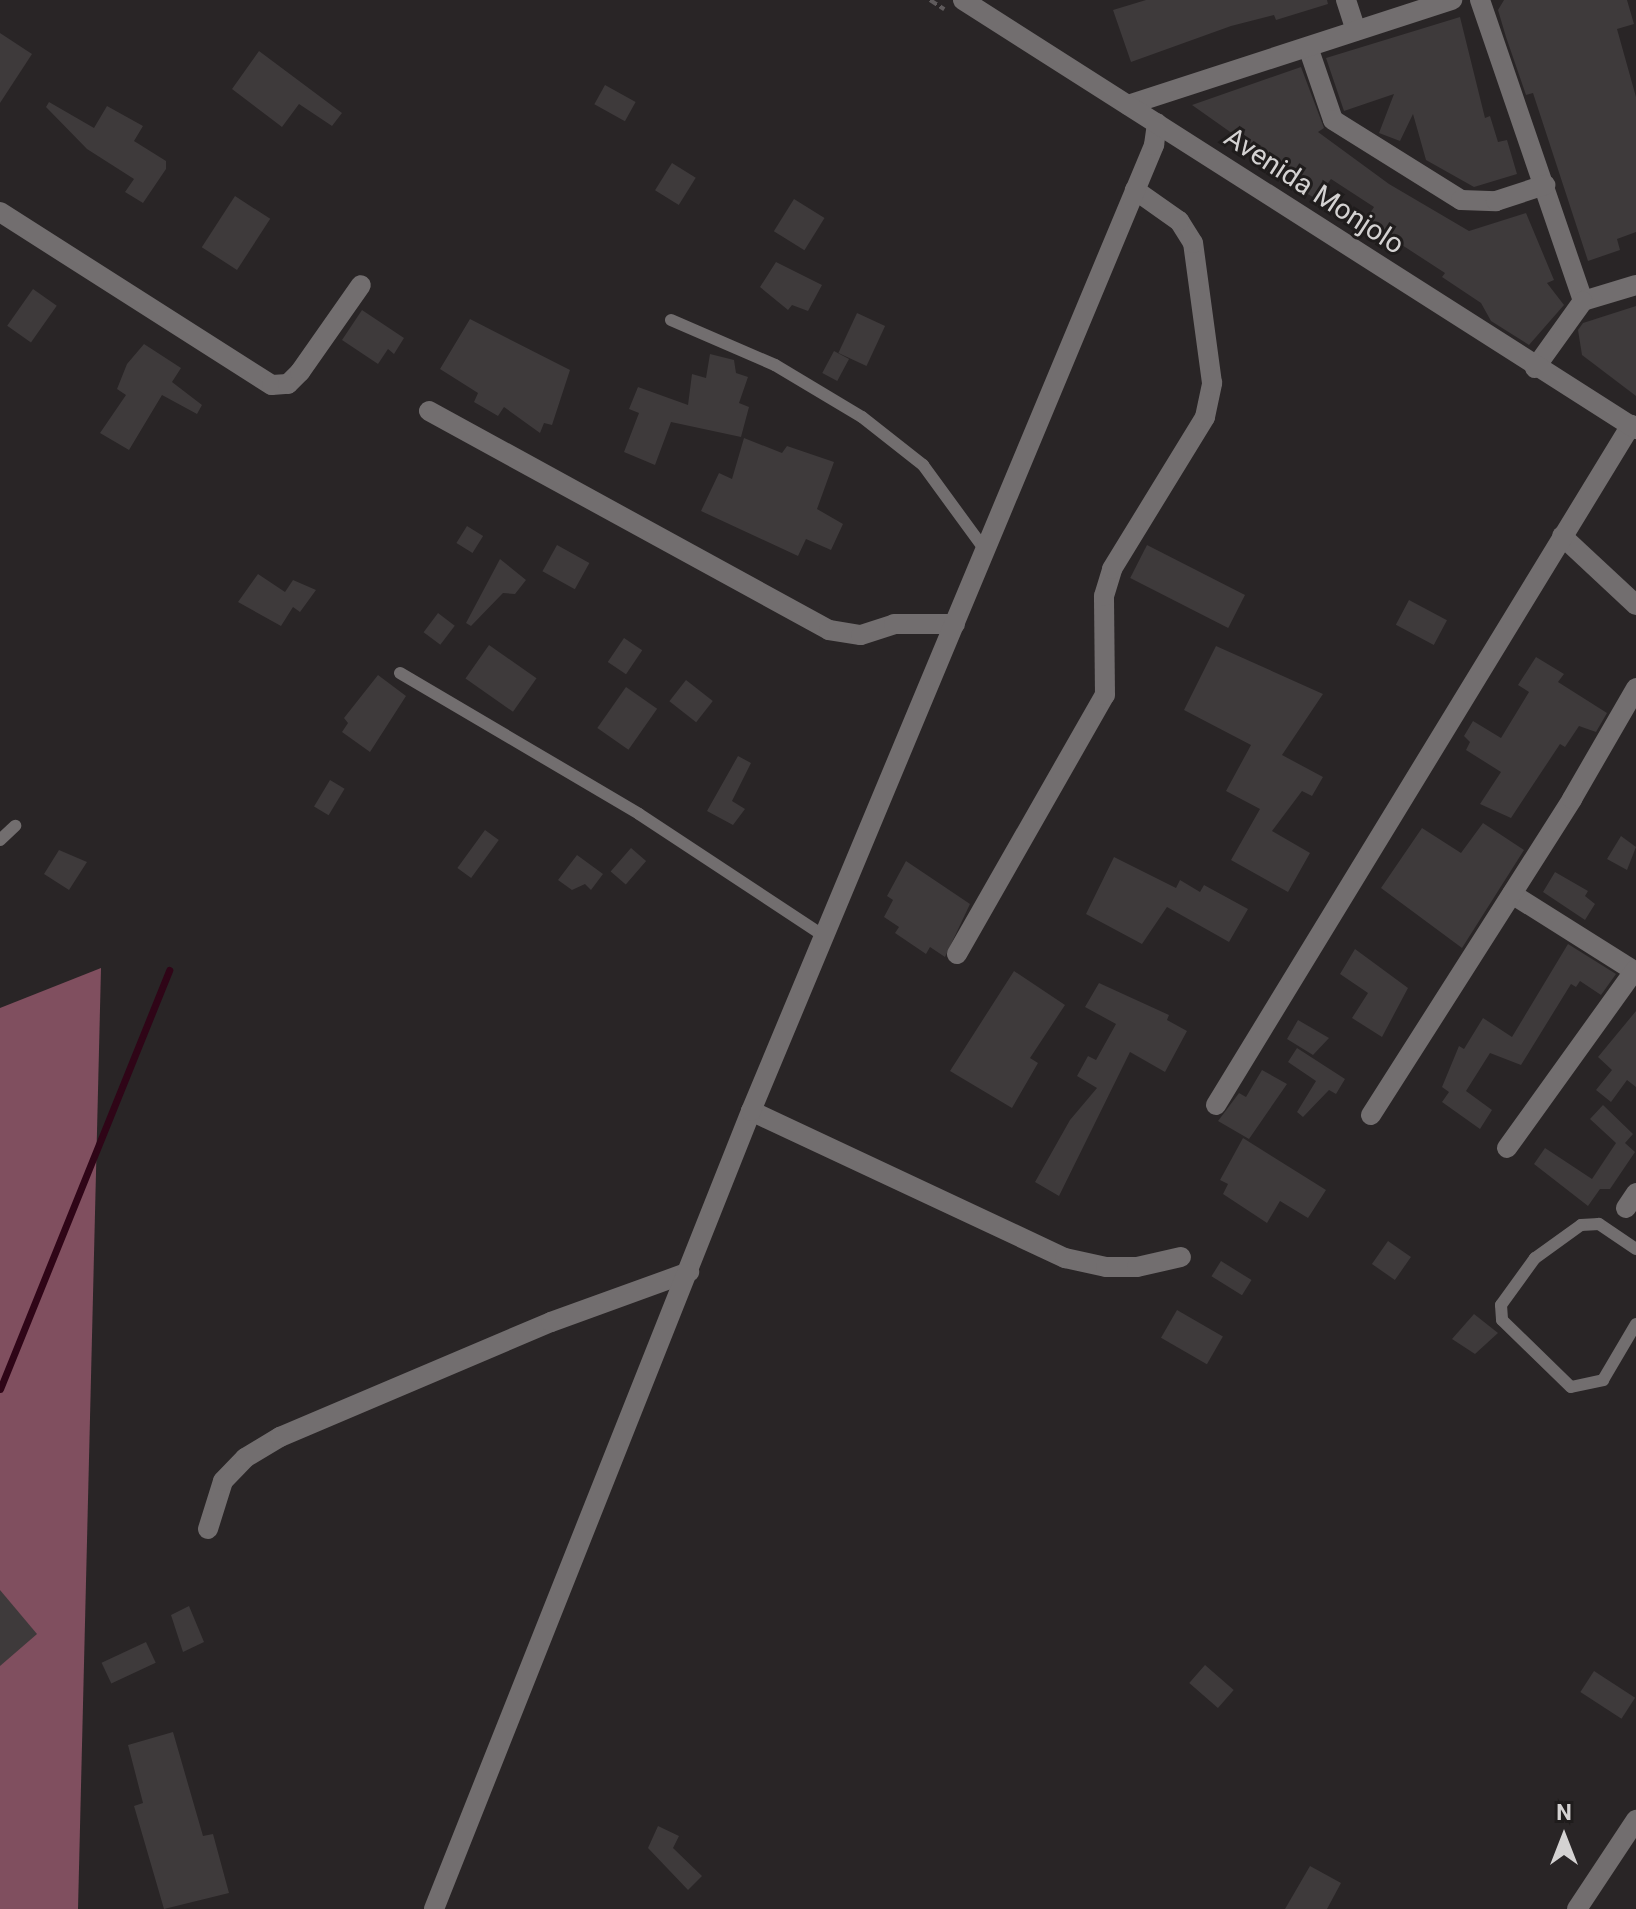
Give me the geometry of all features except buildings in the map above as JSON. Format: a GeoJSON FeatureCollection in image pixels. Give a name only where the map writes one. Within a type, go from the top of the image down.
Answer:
{"type":"FeatureCollection","features":[{"type":"Feature","properties":{"kind":"street","name":"Avenida Monjolo"},"geometry":{"type":"LineString","coordinates":[[963,0],[1535,368],[1633,427]]}},
{"type":"Feature","properties":{"kind":"street"},"geometry":{"type":"LineString","coordinates":[[1346,0],[1356,30]]}},
{"type":"Feature","properties":{"kind":"street"},"geometry":{"type":"LineString","coordinates":[[1128,105],[1452,0]]}},
{"type":"Feature","properties":{"kind":"street"},"geometry":{"type":"LineString","coordinates":[[1480,0],[1583,301]]}},
{"type":"Feature","properties":{"kind":"street"},"geometry":{"type":"LineString","coordinates":[[1308,47],[1333,120],[1461,200],[1496,201],[1545,185]]}},
{"type":"Feature","properties":{"kind":"street"},"geometry":{"type":"LineString","coordinates":[[434,1909],[751,1111],[1135,190],[1157,123]]}},
{"type":"Feature","properties":{"kind":"street"},"geometry":{"type":"LineString","coordinates":[[957,954],[1105,695],[1104,596],[1112,569],[1205,417],[1212,383],[1193,243],[1179,221],[1135,190]]}},
{"type":"Feature","properties":{"kind":"street"},"geometry":{"type":"LineString","coordinates":[[0,212],[272,385],[288,384],[300,372],[361,285]]}},
{"type":"Feature","properties":{"kind":"street"},"geometry":{"type":"LineString","coordinates":[[1535,368],[1583,301],[1636,285]]}},
{"type":"Feature","properties":{"kind":"street"},"geometry":{"type":"LineString","coordinates":[[429,411],[829,630],[861,635],[894,624],[955,624]]}},
{"type":"Feature","properties":{"kind":"street"},"geometry":{"type":"LineString","coordinates":[[1216,1105],[1562,536],[1633,427]]}},
{"type":"Feature","properties":{"kind":"street"},"geometry":{"type":"LineString","coordinates":[[1562,536],[1636,605]]}},
{"type":"Feature","properties":{"kind":"street"},"geometry":{"type":"LineString","coordinates":[[1371,1115],[1512,894],[1636,688]]}},
{"type":"Feature","properties":{"kind":"street"},"geometry":{"type":"LineString","coordinates":[[1507,1148],[1635,971],[1512,894]]}},
{"type":"Feature","properties":{"kind":"street"},"geometry":{"type":"LineString","coordinates":[[751,1111],[1065,1258],[1106,1267],[1137,1267],[1181,1257]]}},
{"type":"Feature","properties":{"kind":"street"},"geometry":{"type":"LineString","coordinates":[[208,1529],[223,1481],[245,1458],[280,1437],[551,1322],[689,1272]]}},
{"type":"Feature","properties":{"kind":"street"},"geometry":{"type":"LineString","coordinates":[[1577,1909],[1636,1820]]}},
{"type":"Feature","properties":{"kind":"lane"},"geometry":{"type":"LineString","coordinates":[[671,320],[775,365],[862,417],[923,465],[985,550]]}},
{"type":"Feature","properties":{"kind":"lane"},"geometry":{"type":"LineString","coordinates":[[400,673],[639,814],[824,936]]}},
{"type":"Feature","properties":{"kind":"lane"},"geometry":{"type":"LineString","coordinates":[[0,840],[15,826]]}},
{"type":"Feature","properties":{"kind":"lane"},"geometry":{"type":"LineString","coordinates":[[1636,1249],[1599,1224],[1581,1225],[1535,1258],[1501,1305],[1502,1320],[1571,1387],[1603,1380],[1636,1324]]}},
{"type":"Feature","properties":{"kind":"shaded area"},"geometry":{"type":"Polygon","coordinates":[[[101,968],[78,1909],[0,1909],[0,1008],[101,968]]]}},
{"type":"Feature","properties":{"kind":"waterway"},"geometry":{"type":"LineString","coordinates":[[0,1389],[169,970]]}}]}
